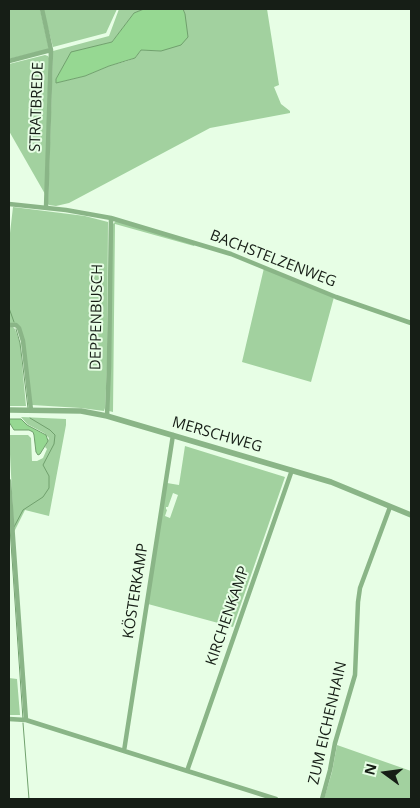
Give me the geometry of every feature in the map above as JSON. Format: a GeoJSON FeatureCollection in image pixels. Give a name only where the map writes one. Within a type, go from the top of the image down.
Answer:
{"type":"FeatureCollection","features":[{"type":"Feature","properties":{"kind":"street","name":"STRATBREDE"},"geometry":{"type":"LineString","coordinates":[[42,9],[51,50],[46,208]]}},
{"type":"Feature","properties":{"kind":"street"},"geometry":{"type":"LineString","coordinates":[[9,61],[51,50]]}},
{"type":"Feature","properties":{"kind":"street","name":"BACHSTELZENWEG"},"geometry":{"type":"LineString","coordinates":[[9,204],[66,210],[111,218],[232,254],[336,297],[411,323]]}},
{"type":"Feature","properties":{"kind":"street","name":"DEPPENBUSCH"},"geometry":{"type":"LineString","coordinates":[[107,416],[111,218]]}},
{"type":"Feature","properties":{"kind":"street"},"geometry":{"type":"LineString","coordinates":[[9,325],[16,325],[19,328],[23,342],[31,410]]}},
{"type":"Feature","properties":{"kind":"street","name":"MERSCHWEG"},"geometry":{"type":"LineString","coordinates":[[9,410],[90,412],[107,416],[331,482],[411,515]]}},
{"type":"Feature","properties":{"kind":"street","name":"KÖSTERKAMP"},"geometry":{"type":"LineString","coordinates":[[124,750],[173,435]]}},
{"type":"Feature","properties":{"kind":"street","name":"KIRCHENKAMP"},"geometry":{"type":"LineString","coordinates":[[187,771],[292,470]]}},
{"type":"Feature","properties":{"kind":"street"},"geometry":{"type":"LineString","coordinates":[[9,481],[26,720]]}},
{"type":"Feature","properties":{"kind":"street","name":"ZUM EICHENHAIN"},"geometry":{"type":"LineString","coordinates":[[322,799],[330,770],[334,743],[355,675],[360,588],[390,507]]}},
{"type":"Feature","properties":{"kind":"street"},"geometry":{"type":"LineString","coordinates":[[9,719],[26,720],[276,799]]}},
{"type":"Feature","properties":{"kind":"shaded area"},"geometry":{"type":"Polygon","coordinates":[[[9,9],[40,9],[49,49],[9,59],[9,9]]]}},
{"type":"Feature","properties":{"kind":"shaded area"},"geometry":{"type":"Polygon","coordinates":[[[43,9],[117,9],[106,33],[53,47],[43,9]]]}},
{"type":"Feature","properties":{"kind":"shaded area"},"geometry":{"type":"Polygon","coordinates":[[[119,9],[144,9],[134,13],[112,42],[71,53],[56,79],[56,83],[85,76],[135,58],[141,50],[161,51],[185,14],[183,9],[267,9],[279,85],[274,87],[281,104],[290,113],[210,128],[69,203],[56,206],[49,205],[53,51],[109,36],[119,9]]]}},
{"type":"Feature","properties":{"kind":"shaded area"},"geometry":{"type":"Polygon","coordinates":[[[144,9],[183,9],[188,37],[181,45],[161,51],[141,50],[135,58],[85,76],[56,83],[56,79],[71,52],[112,42],[134,13],[144,9]]]}},
{"type":"Feature","properties":{"kind":"shaded area"},"geometry":{"type":"Polygon","coordinates":[[[45,55],[49,58],[45,194],[9,131],[9,64],[45,55]]]}},
{"type":"Feature","properties":{"kind":"shaded area"},"geometry":{"type":"Polygon","coordinates":[[[13,207],[85,216],[108,222],[107,368],[104,411],[32,405],[24,340],[16,323],[9,323],[9,233],[13,207]]]}},
{"type":"Feature","properties":{"kind":"shaded area"},"geometry":{"type":"Polygon","coordinates":[[[116,221],[195,244],[194,246],[115,224],[113,412],[109,411],[112,225],[116,221]]]}},
{"type":"Feature","properties":{"kind":"shaded area"},"geometry":{"type":"Polygon","coordinates":[[[264,268],[334,297],[311,382],[242,362],[264,268]]]}},
{"type":"Feature","properties":{"kind":"shaded area"},"geometry":{"type":"Polygon","coordinates":[[[9,326],[15,329],[20,343],[26,406],[9,406],[9,326]]]}},
{"type":"Feature","properties":{"kind":"shaded area"},"geometry":{"type":"Polygon","coordinates":[[[21,417],[66,419],[66,425],[49,516],[25,510],[14,532],[9,435],[28,435],[31,438],[32,461],[43,458],[49,438],[44,433],[27,424],[21,417]]]}},
{"type":"Feature","properties":{"kind":"shaded area"},"geometry":{"type":"Polygon","coordinates":[[[9,419],[21,419],[27,425],[46,435],[48,441],[40,454],[38,455],[36,452],[33,432],[29,430],[14,430],[9,419]]]}},
{"type":"Feature","properties":{"kind":"shaded area"},"geometry":{"type":"Polygon","coordinates":[[[185,446],[285,477],[233,627],[148,604],[167,483],[179,485],[185,446]],[[173,493],[168,507],[166,507],[165,516],[170,518],[178,495],[173,493]]]}},
{"type":"Feature","properties":{"kind":"shaded area"},"geometry":{"type":"Polygon","coordinates":[[[9,678],[17,679],[20,715],[9,715],[9,678]]]}},
{"type":"Feature","properties":{"kind":"shaded area"},"geometry":{"type":"Polygon","coordinates":[[[337,745],[411,771],[411,799],[324,799],[337,745]]]}},
{"type":"Feature","properties":{"kind":"waterway"},"geometry":{"type":"LineString","coordinates":[[9,308],[14,322]]}},
{"type":"Feature","properties":{"kind":"waterway"},"geometry":{"type":"LineString","coordinates":[[16,329],[20,343],[28,408]]}},
{"type":"Feature","properties":{"kind":"waterway"},"geometry":{"type":"LineString","coordinates":[[14,527],[23,510],[43,497],[49,488],[49,476],[43,465],[54,444],[55,435],[30,418]]}},
{"type":"Feature","properties":{"kind":"waterway"},"geometry":{"type":"LineString","coordinates":[[9,513],[23,719]]}},
{"type":"Feature","properties":{"kind":"waterway"},"geometry":{"type":"LineString","coordinates":[[23,723],[29,799]]}}]}
